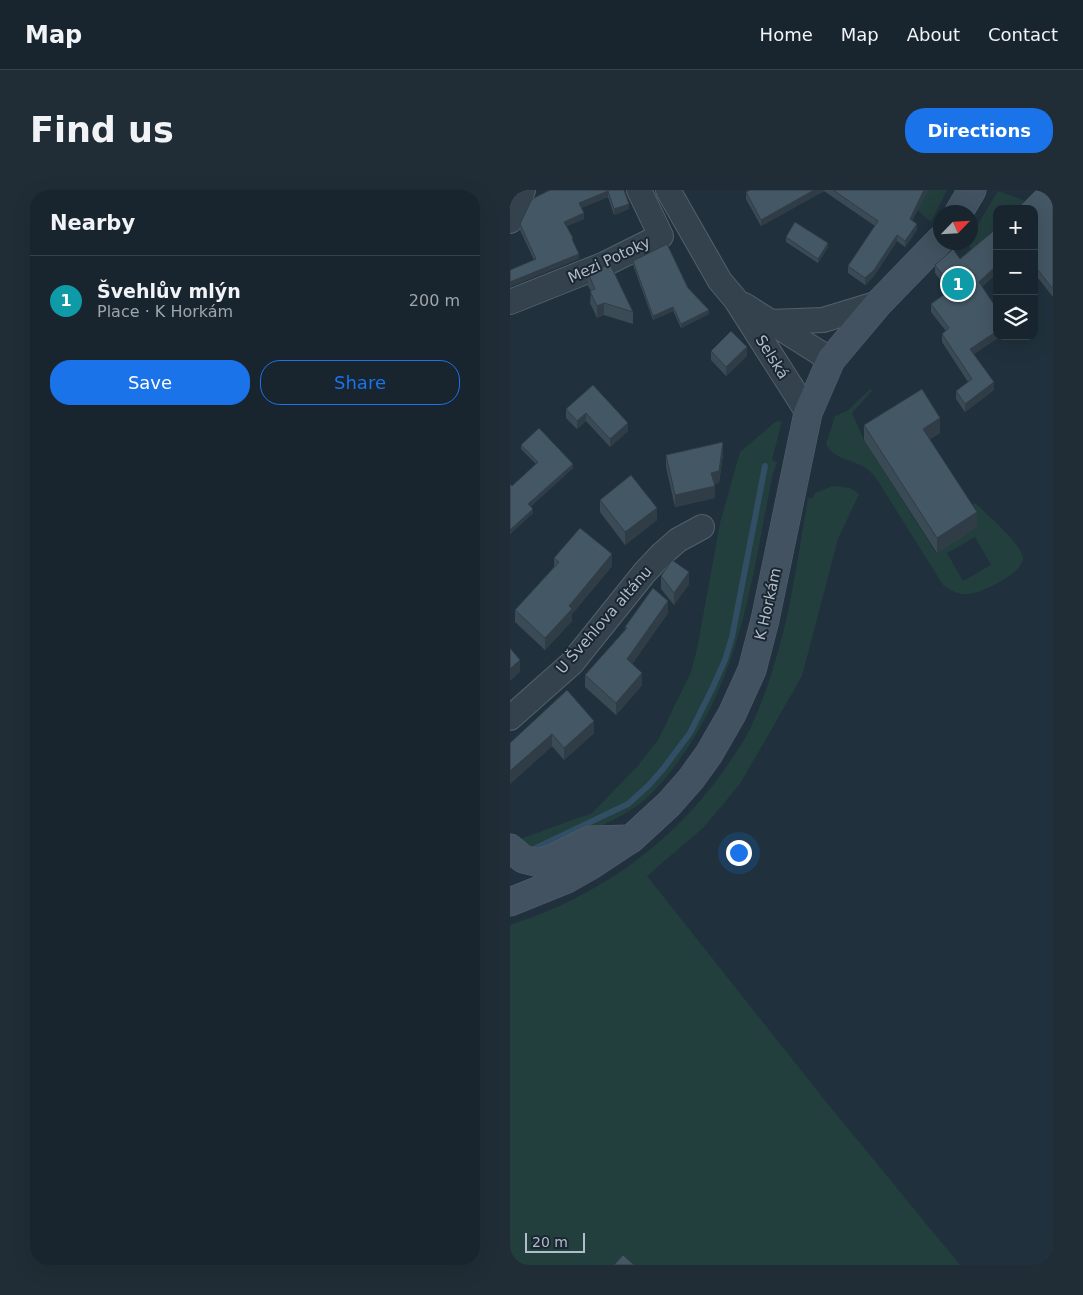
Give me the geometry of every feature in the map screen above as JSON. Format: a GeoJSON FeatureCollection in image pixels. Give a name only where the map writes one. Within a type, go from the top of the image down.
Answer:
{"type":"FeatureCollection","features":[{"type":"Feature","properties":{"kind":"main road"},"geometry":{"type":"LineString","coordinates":[[963,205],[972,190]]}},
{"type":"Feature","properties":{"kind":"main road","name":"K Horkám"},"geometry":{"type":"LineString","coordinates":[[510,902],[567,879],[631,839],[669,804],[691,779],[709,754],[732,714],[752,670],[767,610],[808,413],[831,360],[879,303],[933,247]]}},
{"type":"Feature","properties":{"kind":"main road"},"geometry":{"type":"LineString","coordinates":[[510,848],[523,859],[539,863],[554,858],[590,840],[631,839]]}},
{"type":"Feature","properties":{"kind":"street"},"geometry":{"type":"LineString","coordinates":[[510,221],[523,190]]}},
{"type":"Feature","properties":{"kind":"street","name":"Mezi Potoky"},"geometry":{"type":"LineString","coordinates":[[510,302],[605,264],[661,236],[639,190]]}},
{"type":"Feature","properties":{"kind":"street","name":"Selská"},"geometry":{"type":"LineString","coordinates":[[668,190],[720,281],[736,300],[808,413]]}},
{"type":"Feature","properties":{"kind":"street","name":"Selská"},"geometry":{"type":"LineString","coordinates":[[736,300],[831,360]]}},
{"type":"Feature","properties":{"kind":"street","name":"Selská"},"geometry":{"type":"LineString","coordinates":[[770,322],[823,320],[879,303]]}},
{"type":"Feature","properties":{"kind":"street","name":"U Švehlova altánu"},"geometry":{"type":"LineString","coordinates":[[510,718],[572,663],[645,572],[662,554],[678,540],[702,526]]}},
{"type":"Feature","properties":{"kind":"green space"},"geometry":{"type":"Polygon","coordinates":[[[928,190],[947,190],[940,205],[933,205],[933,218],[931,222],[917,210],[928,190]]]}},
{"type":"Feature","properties":{"kind":"green space"},"geometry":{"type":"Polygon","coordinates":[[[998,191],[1031,203],[1029,205],[993,205],[993,239],[975,255],[972,250],[978,250],[978,224],[998,191]]]}},
{"type":"Feature","properties":{"kind":"green space"},"geometry":{"type":"Polygon","coordinates":[[[870,389],[872,391],[852,413],[864,440],[936,553],[977,527],[967,511],[975,503],[1003,529],[1017,546],[1023,558],[1016,570],[991,587],[973,593],[957,593],[943,585],[876,478],[865,467],[833,453],[826,444],[835,416],[847,411],[870,389]],[[975,537],[947,553],[963,581],[991,565],[975,537]]]}},
{"type":"Feature","properties":{"kind":"green space"},"geometry":{"type":"Polygon","coordinates":[[[782,421],[772,460],[777,462],[772,477],[758,553],[741,626],[730,662],[699,730],[664,780],[649,796],[630,810],[548,854],[514,841],[592,813],[636,768],[658,740],[691,672],[720,523],[740,452],[775,422],[782,421]]]}},
{"type":"Feature","properties":{"kind":"green space"},"geometry":{"type":"Polygon","coordinates":[[[833,486],[850,488],[859,494],[838,539],[802,676],[740,784],[704,827],[647,876],[823,1098],[960,1265],[510,1265],[510,925],[542,914],[572,900],[602,884],[630,865],[681,822],[724,770],[750,729],[771,676],[789,605],[808,498],[813,498],[815,493],[833,486]]]}},
{"type":"Feature","properties":{"kind":"building"},"geometry":{"type":"Polygon","coordinates":[[[550,190],[624,190],[629,204],[614,209],[608,191],[579,203],[584,213],[564,222],[579,254],[510,282],[510,270],[536,259],[520,224],[532,199],[550,190]]]}},
{"type":"Feature","properties":{"kind":"building"},"geometry":{"type":"Polygon","coordinates":[[[750,190],[814,190],[761,220],[746,192],[750,190]]]}},
{"type":"Feature","properties":{"kind":"building"},"geometry":{"type":"Polygon","coordinates":[[[833,190],[924,190],[910,219],[917,224],[905,241],[897,235],[874,270],[865,278],[848,266],[878,221],[833,190]]]}},
{"type":"Feature","properties":{"kind":"building"},"geometry":{"type":"Polygon","coordinates":[[[1036,190],[1053,190],[1053,289],[1038,270],[1038,205],[1021,205],[1036,190]]]}},
{"type":"Feature","properties":{"kind":"building"},"geometry":{"type":"Polygon","coordinates":[[[795,222],[828,243],[818,259],[786,237],[795,222]]]}},
{"type":"Feature","properties":{"kind":"building"},"geometry":{"type":"Polygon","coordinates":[[[993,231],[993,269],[979,282],[993,303],[993,334],[970,349],[994,382],[965,404],[956,391],[972,379],[942,334],[949,328],[931,304],[953,288],[935,265],[952,250],[960,259],[971,250],[978,250],[978,244],[993,231]]]}},
{"type":"Feature","properties":{"kind":"building"},"geometry":{"type":"Polygon","coordinates":[[[667,244],[688,288],[709,310],[681,324],[673,307],[653,316],[633,261],[667,244]]]}},
{"type":"Feature","properties":{"kind":"building"},"geometry":{"type":"Polygon","coordinates":[[[610,264],[633,312],[604,303],[597,306],[590,291],[595,289],[588,273],[610,264]]]}},
{"type":"Feature","properties":{"kind":"building"},"geometry":{"type":"Polygon","coordinates":[[[731,331],[747,347],[726,367],[711,351],[731,331]]]}},
{"type":"Feature","properties":{"kind":"building"},"geometry":{"type":"Polygon","coordinates":[[[593,385],[628,423],[610,439],[586,413],[577,421],[566,409],[593,385]]]}},
{"type":"Feature","properties":{"kind":"building"},"geometry":{"type":"Polygon","coordinates":[[[922,389],[940,418],[923,429],[977,512],[937,538],[864,425],[922,389]]]}},
{"type":"Feature","properties":{"kind":"building"},"geometry":{"type":"Polygon","coordinates":[[[539,428],[573,464],[528,504],[533,509],[510,530],[510,484],[512,486],[538,462],[521,445],[539,428]]]}},
{"type":"Feature","properties":{"kind":"building"},"geometry":{"type":"Polygon","coordinates":[[[723,442],[719,471],[711,473],[715,486],[675,495],[666,455],[723,442]]]}},
{"type":"Feature","properties":{"kind":"building"},"geometry":{"type":"Polygon","coordinates":[[[631,475],[657,508],[625,532],[600,500],[631,475]]]}},
{"type":"Feature","properties":{"kind":"building"},"geometry":{"type":"Polygon","coordinates":[[[580,528],[612,554],[569,606],[572,609],[545,638],[515,610],[559,562],[554,558],[580,528]]]}},
{"type":"Feature","properties":{"kind":"building"},"geometry":{"type":"Polygon","coordinates":[[[672,560],[689,572],[674,593],[661,576],[672,560]]]}},
{"type":"Feature","properties":{"kind":"building"},"geometry":{"type":"Polygon","coordinates":[[[653,588],[668,601],[627,659],[642,673],[616,703],[585,675],[627,628],[625,627],[653,588]]]}},
{"type":"Feature","properties":{"kind":"building"},"geometry":{"type":"Polygon","coordinates":[[[510,648],[520,660],[510,669],[510,648]]]}},
{"type":"Feature","properties":{"kind":"building"},"geometry":{"type":"Polygon","coordinates":[[[567,690],[594,721],[564,748],[552,734],[510,771],[510,743],[567,690]]]}},
{"type":"Feature","properties":{"kind":"building"},"geometry":{"type":"Polygon","coordinates":[[[623,1255],[634,1265],[614,1265],[623,1255]]]}},
{"type":"Feature","properties":{"kind":"waterway"},"geometry":{"type":"LineString","coordinates":[[536,848],[628,804],[663,769],[690,733],[725,660],[732,637],[765,466]]}},
{"type":"Feature","properties":{"kind":"place","name":"Švehlův mlýn"},"geometry":{"type":"Point","coordinates":[958,284]}}]}
